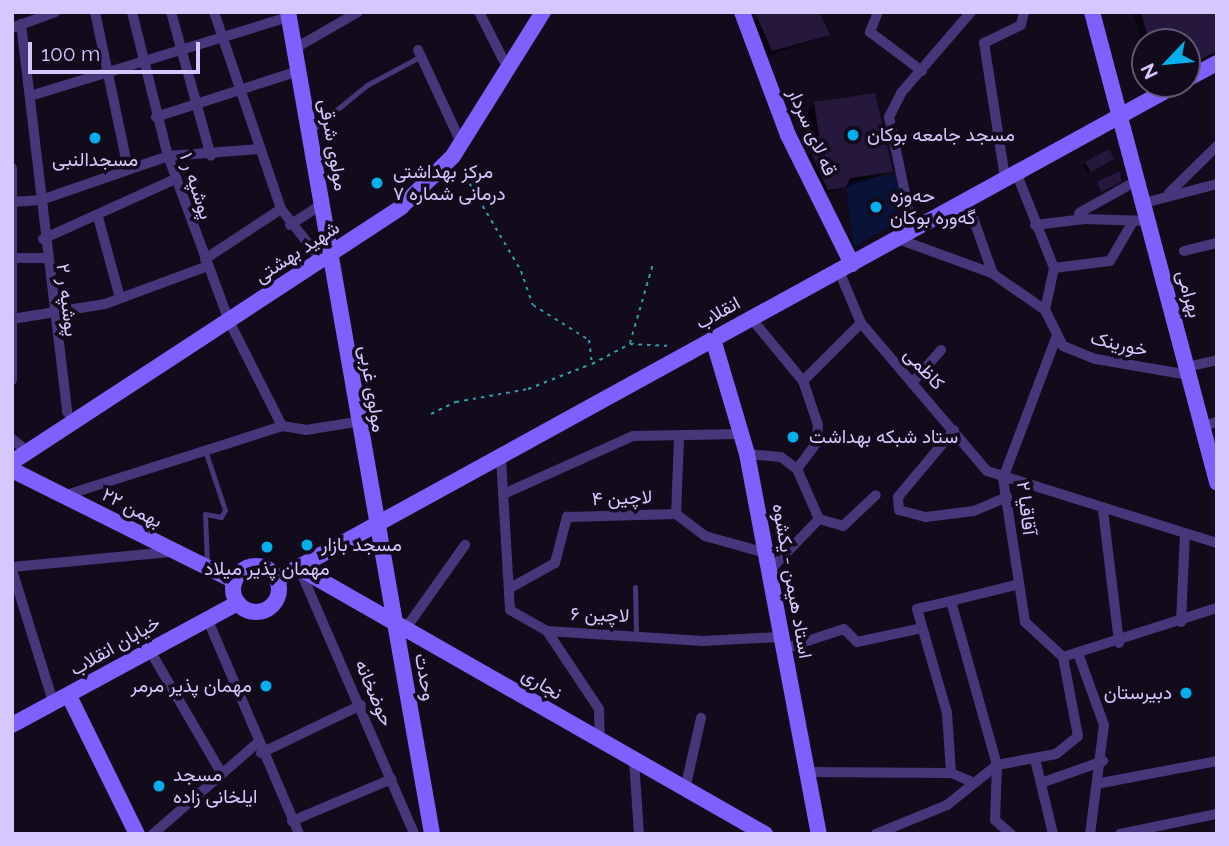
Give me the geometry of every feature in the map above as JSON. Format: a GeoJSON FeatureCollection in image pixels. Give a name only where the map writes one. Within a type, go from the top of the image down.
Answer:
{"type":"FeatureCollection","features":[{"type":"Feature","properties":{"kind":"main road","name":"شهید بهشتی"},"geometry":{"type":"LineString","coordinates":[[329,252],[413,188],[458,136],[533,12]]}},
{"type":"Feature","properties":{"kind":"main road","name":"شهید بهشتی"},"geometry":{"type":"LineString","coordinates":[[18,446],[401,207],[453,156],[543,12]]}},
{"type":"Feature","properties":{"kind":"main road","name":"قه لای سردار"},"geometry":{"type":"LineString","coordinates":[[742,12],[788,135],[846,267]]}},
{"type":"Feature","properties":{"kind":"main road","name":"بهرامی"},"geometry":{"type":"LineString","coordinates":[[1092,12],[1188,371],[1209,424],[1217,483]]}},
{"type":"Feature","properties":{"kind":"main road","name":"مولوی شرقی"},"geometry":{"type":"LineString","coordinates":[[288,15],[329,252]]}},
{"type":"Feature","properties":{"kind":"main road"},"geometry":{"type":"LineString","coordinates":[[1201,72],[1217,63]]}},
{"type":"Feature","properties":{"kind":"main road","name":"انقلاب"},"geometry":{"type":"LineString","coordinates":[[277,579],[373,529],[1153,98]]}},
{"type":"Feature","properties":{"kind":"main road","name":"مولوی غربی"},"geometry":{"type":"LineString","coordinates":[[329,252],[373,529]]}},
{"type":"Feature","properties":{"kind":"main road","name":"شهید بهشتی"},"geometry":{"type":"LineString","coordinates":[[12,462],[18,446],[67,412],[228,317]]}},
{"type":"Feature","properties":{"kind":"main road","name":"استاد هیمن - یکشوه"},"geometry":{"type":"LineString","coordinates":[[713,340],[747,454],[819,834]]}},
{"type":"Feature","properties":{"kind":"main road","name":"۲۲ بهمن"},"geometry":{"type":"LineString","coordinates":[[12,470],[170,552],[235,581]]}},
{"type":"Feature","properties":{"kind":"main road","name":"وحدت"},"geometry":{"type":"LineString","coordinates":[[373,529],[400,624],[432,834]]}},
{"type":"Feature","properties":{"kind":"main road"},"geometry":{"type":"LineString","coordinates":[[252,566],[277,579],[279,593],[268,609],[255,613],[237,603],[235,581],[252,566]]}},
{"type":"Feature","properties":{"kind":"main road","name":"نجاری"},"geometry":{"type":"LineString","coordinates":[[299,568],[765,834]]}},
{"type":"Feature","properties":{"kind":"main road","name":"خیابان انقلاب"},"geometry":{"type":"LineString","coordinates":[[12,724],[69,696],[149,649],[237,603]]}},
{"type":"Feature","properties":{"kind":"main road"},"geometry":{"type":"LineString","coordinates":[[69,696],[137,834]]}},
{"type":"Feature","properties":{"kind":"street"},"geometry":{"type":"LineString","coordinates":[[17,26],[36,15],[55,12]]}},
{"type":"Feature","properties":{"kind":"street"},"geometry":{"type":"LineString","coordinates":[[95,12],[128,169]]}},
{"type":"Feature","properties":{"kind":"street","name":"۱ پوشپه ر"},"geometry":{"type":"LineString","coordinates":[[132,12],[156,117],[205,263],[228,317],[282,426]]}},
{"type":"Feature","properties":{"kind":"street"},"geometry":{"type":"LineString","coordinates":[[171,12],[211,156]]}},
{"type":"Feature","properties":{"kind":"street"},"geometry":{"type":"LineString","coordinates":[[214,12],[281,209],[290,225],[314,251],[329,252]]}},
{"type":"Feature","properties":{"kind":"street"},"geometry":{"type":"LineString","coordinates":[[294,49],[358,12]]}},
{"type":"Feature","properties":{"kind":"street"},"geometry":{"type":"LineString","coordinates":[[479,12],[504,61]]}},
{"type":"Feature","properties":{"kind":"street"},"geometry":{"type":"LineString","coordinates":[[878,12],[870,32],[922,71]]}},
{"type":"Feature","properties":{"kind":"street"},"geometry":{"type":"LineString","coordinates":[[913,231],[889,117],[922,71],[971,12]]}},
{"type":"Feature","properties":{"kind":"street"},"geometry":{"type":"LineString","coordinates":[[1024,12],[1021,25],[985,43],[1011,175],[1054,268],[1045,310]]}},
{"type":"Feature","properties":{"kind":"street"},"geometry":{"type":"LineString","coordinates":[[30,96],[106,73],[145,66],[288,15]]}},
{"type":"Feature","properties":{"kind":"street","name":"پوشپه ر ۲"},"geometry":{"type":"LineString","coordinates":[[17,26],[30,96],[44,258],[67,412]]}},
{"type":"Feature","properties":{"kind":"street"},"geometry":{"type":"LineString","coordinates":[[419,53],[458,136]]}},
{"type":"Feature","properties":{"kind":"street"},"geometry":{"type":"LineString","coordinates":[[156,117],[238,88],[298,71]]}},
{"type":"Feature","properties":{"kind":"street"},"geometry":{"type":"LineString","coordinates":[[1164,197],[1217,146]]}},
{"type":"Feature","properties":{"kind":"street"},"geometry":{"type":"LineString","coordinates":[[14,202],[41,200],[168,156],[211,156],[259,149]]}},
{"type":"Feature","properties":{"kind":"street"},"geometry":{"type":"LineString","coordinates":[[12,168],[12,380]]}},
{"type":"Feature","properties":{"kind":"street"},"geometry":{"type":"LineString","coordinates":[[43,239],[175,179]]}},
{"type":"Feature","properties":{"kind":"street"},"geometry":{"type":"LineString","coordinates":[[1079,213],[1138,180]]}},
{"type":"Feature","properties":{"kind":"street"},"geometry":{"type":"LineString","coordinates":[[1144,203],[1217,184]]}},
{"type":"Feature","properties":{"kind":"street"},"geometry":{"type":"LineString","coordinates":[[967,201],[997,275]]}},
{"type":"Feature","properties":{"kind":"street"},"geometry":{"type":"LineString","coordinates":[[290,225],[322,204]]}},
{"type":"Feature","properties":{"kind":"street"},"geometry":{"type":"LineString","coordinates":[[12,319],[120,298],[205,263],[281,209]]}},
{"type":"Feature","properties":{"kind":"street"},"geometry":{"type":"LineString","coordinates":[[98,216],[120,298]]}},
{"type":"Feature","properties":{"kind":"street"},"geometry":{"type":"LineString","coordinates":[[1035,225],[1085,219],[1149,222]]}},
{"type":"Feature","properties":{"kind":"street"},"geometry":{"type":"LineString","coordinates":[[1054,268],[1110,261],[1132,223]]}},
{"type":"Feature","properties":{"kind":"street"},"geometry":{"type":"LineString","coordinates":[[898,239],[997,275],[1045,310],[1056,338]]}},
{"type":"Feature","properties":{"kind":"street"},"geometry":{"type":"LineString","coordinates":[[1184,251],[1217,243]]}},
{"type":"Feature","properties":{"kind":"street"},"geometry":{"type":"LineString","coordinates":[[14,258],[44,258]]}},
{"type":"Feature","properties":{"kind":"street","name":"کاظمی"},"geometry":{"type":"LineString","coordinates":[[846,267],[861,323],[987,471],[1103,510],[1217,543]]}},
{"type":"Feature","properties":{"kind":"street"},"geometry":{"type":"LineString","coordinates":[[751,318],[803,381],[818,425],[817,442],[797,469]]}},
{"type":"Feature","properties":{"kind":"street"},"geometry":{"type":"LineString","coordinates":[[803,381],[861,323]]}},
{"type":"Feature","properties":{"kind":"street","name":"خورینک"},"geometry":{"type":"LineString","coordinates":[[1056,338],[1096,359],[1188,371]]}},
{"type":"Feature","properties":{"kind":"street","name":"آقاقیا ۲"},"geometry":{"type":"LineString","coordinates":[[1056,338],[1003,478],[1015,585],[1025,622],[1063,657]]}},
{"type":"Feature","properties":{"kind":"street"},"geometry":{"type":"LineString","coordinates":[[912,383],[941,350]]}},
{"type":"Feature","properties":{"kind":"street"},"geometry":{"type":"LineString","coordinates":[[1188,371],[1217,360]]}},
{"type":"Feature","properties":{"kind":"street"},"geometry":{"type":"LineString","coordinates":[[63,496],[204,447],[282,426],[306,430],[356,422]]}},
{"type":"Feature","properties":{"kind":"street"},"geometry":{"type":"LineString","coordinates":[[954,430],[898,497],[899,510],[926,517],[974,511],[1007,497]]}},
{"type":"Feature","properties":{"kind":"street"},"geometry":{"type":"LineString","coordinates":[[506,494],[633,436],[679,438],[741,434]]}},
{"type":"Feature","properties":{"kind":"street"},"geometry":{"type":"LineString","coordinates":[[676,514],[679,438]]}},
{"type":"Feature","properties":{"kind":"street"},"geometry":{"type":"LineString","coordinates":[[747,454],[781,457],[797,469],[819,519],[843,526],[876,495]]}},
{"type":"Feature","properties":{"kind":"street"},"geometry":{"type":"LineString","coordinates":[[501,457],[512,587],[510,610],[547,631]]}},
{"type":"Feature","properties":{"kind":"street"},"geometry":{"type":"LineString","coordinates":[[1103,510],[1119,643]]}},
{"type":"Feature","properties":{"kind":"street","name":"لاچین ۴"},"geometry":{"type":"LineString","coordinates":[[512,587],[555,563],[567,517],[676,514],[705,536],[766,553]]}},
{"type":"Feature","properties":{"kind":"street"},"geometry":{"type":"LineString","coordinates":[[769,571],[819,519]]}},
{"type":"Feature","properties":{"kind":"street"},"geometry":{"type":"LineString","coordinates":[[1181,622],[1185,534]]}},
{"type":"Feature","properties":{"kind":"street"},"geometry":{"type":"LineString","coordinates":[[400,624],[465,545]]}},
{"type":"Feature","properties":{"kind":"street"},"geometry":{"type":"LineString","coordinates":[[53,702],[12,568],[170,552]]}},
{"type":"Feature","properties":{"kind":"street","name":"حوضخانه"},"geometry":{"type":"LineString","coordinates":[[299,568],[361,705],[414,834]]}},
{"type":"Feature","properties":{"kind":"street"},"geometry":{"type":"LineString","coordinates":[[951,773],[947,713],[922,628],[919,607],[1015,585]]}},
{"type":"Feature","properties":{"kind":"street"},"geometry":{"type":"LineString","coordinates":[[951,601],[997,765],[995,820],[1011,834]]}},
{"type":"Feature","properties":{"kind":"street"},"geometry":{"type":"LineString","coordinates":[[876,834],[947,805],[970,781],[997,765],[1035,759],[1067,749],[1078,736],[1063,657],[1079,656],[1217,608]]}},
{"type":"Feature","properties":{"kind":"street"},"geometry":{"type":"LineString","coordinates":[[207,618],[259,749],[299,834]]}},
{"type":"Feature","properties":{"kind":"street","name":"لاچین ۶"},"geometry":{"type":"LineString","coordinates":[[547,631],[781,643],[844,629],[857,642],[922,628]]}},
{"type":"Feature","properties":{"kind":"street","name":"لاچین ۶"},"geometry":{"type":"LineString","coordinates":[[547,631],[599,709],[600,742]]}},
{"type":"Feature","properties":{"kind":"street"},"geometry":{"type":"LineString","coordinates":[[149,649],[222,775]]}},
{"type":"Feature","properties":{"kind":"street"},"geometry":{"type":"LineString","coordinates":[[1079,656],[1104,725],[1101,783],[1090,834]]}},
{"type":"Feature","properties":{"kind":"street"},"geometry":{"type":"LineString","coordinates":[[153,834],[222,775],[259,749],[361,705]]}},
{"type":"Feature","properties":{"kind":"street"},"geometry":{"type":"LineString","coordinates":[[685,789],[701,718]]}},
{"type":"Feature","properties":{"kind":"street"},"geometry":{"type":"LineString","coordinates":[[1035,759],[1053,834]]}},
{"type":"Feature","properties":{"kind":"street"},"geometry":{"type":"LineString","coordinates":[[634,761],[639,834]]}},
{"type":"Feature","properties":{"kind":"street"},"geometry":{"type":"LineString","coordinates":[[1041,783],[1103,761]]}},
{"type":"Feature","properties":{"kind":"street"},"geometry":{"type":"LineString","coordinates":[[1101,783],[1217,761]]}},
{"type":"Feature","properties":{"kind":"street"},"geometry":{"type":"LineString","coordinates":[[809,772],[951,773],[970,781]]}},
{"type":"Feature","properties":{"kind":"street"},"geometry":{"type":"LineString","coordinates":[[292,821],[391,779]]}},
{"type":"Feature","properties":{"kind":"street"},"geometry":{"type":"LineString","coordinates":[[1121,834],[1217,814]]}},
{"type":"Feature","properties":{"kind":"lane"},"geometry":{"type":"LineString","coordinates":[[310,132],[367,85],[419,53]]}},
{"type":"Feature","properties":{"kind":"lane"},"geometry":{"type":"LineString","coordinates":[[204,447],[225,510],[221,517],[205,514],[207,569]]}},
{"type":"Feature","properties":{"kind":"lane"},"geometry":{"type":"LineString","coordinates":[[635,587],[636,634]]}},
{"type":"Feature","properties":{"kind":"path"},"geometry":{"type":"LineString","coordinates":[[453,156],[521,271],[533,305],[590,340],[592,364]]}},
{"type":"Feature","properties":{"kind":"path"},"geometry":{"type":"LineString","coordinates":[[630,344],[653,264]]}},
{"type":"Feature","properties":{"kind":"path"},"geometry":{"type":"LineString","coordinates":[[431,415],[456,402],[528,390],[592,364],[630,344],[693,351]]}},
{"type":"Feature","properties":{"kind":"water","name":"حه‌وزه گه‌وره بوکان"},"geometry":{"type":"Polygon","coordinates":[[[897,174],[903,219],[854,247],[846,188],[851,181],[897,174]]]}},
{"type":"Feature","properties":{"kind":"building"},"geometry":{"type":"Polygon","coordinates":[[[763,12],[819,12],[830,35],[772,51],[756,15],[763,12]]]}},
{"type":"Feature","properties":{"kind":"building"},"geometry":{"type":"Polygon","coordinates":[[[1141,12],[1217,12],[1217,51],[1201,60],[1201,28],[1145,28],[1141,12]]]}},
{"type":"Feature","properties":{"kind":"building","name":"مسجد جامعه بوکان"},"geometry":{"type":"Polygon","coordinates":[[[875,93],[893,172],[850,178],[846,187],[828,190],[810,151],[820,143],[814,102],[875,93]]]}},
{"type":"Feature","properties":{"kind":"building"},"geometry":{"type":"Polygon","coordinates":[[[1109,149],[1114,159],[1091,172],[1085,162],[1109,149]]]}},
{"type":"Feature","properties":{"kind":"building"},"geometry":{"type":"Polygon","coordinates":[[[1120,171],[1121,182],[1101,192],[1097,182],[1120,171]]]}},
{"type":"Feature","properties":{"kind":"place","name":"مسجد جامعه بوکان"},"geometry":{"type":"Point","coordinates":[853,135]}},
{"type":"Feature","properties":{"kind":"place","name":"مسجدالنبی"},"geometry":{"type":"Point","coordinates":[95,138]}},
{"type":"Feature","properties":{"kind":"place","name":"مرکز بهداشتی درمانی شماره ۷"},"geometry":{"type":"Point","coordinates":[377,183]}},
{"type":"Feature","properties":{"kind":"place","name":"حه‌وزه گه‌وره بوکان"},"geometry":{"type":"Point","coordinates":[876,207]}},
{"type":"Feature","properties":{"kind":"place","name":"ستاد شبکه بهداشت"},"geometry":{"type":"Point","coordinates":[793,437]}},
{"type":"Feature","properties":{"kind":"place","name":"مسجد بازار"},"geometry":{"type":"Point","coordinates":[307,545]}},
{"type":"Feature","properties":{"kind":"place","name":"مهمان پذیر میلاد"},"geometry":{"type":"Point","coordinates":[267,547]}},
{"type":"Feature","properties":{"kind":"place","name":"مهمان پذیر مرمر"},"geometry":{"type":"Point","coordinates":[266,686]}},
{"type":"Feature","properties":{"kind":"place","name":"دبیرستان"},"geometry":{"type":"Point","coordinates":[1186,693]}},
{"type":"Feature","properties":{"kind":"place","name":"مسجد ایلخانی زاده"},"geometry":{"type":"Point","coordinates":[159,786]}}]}
